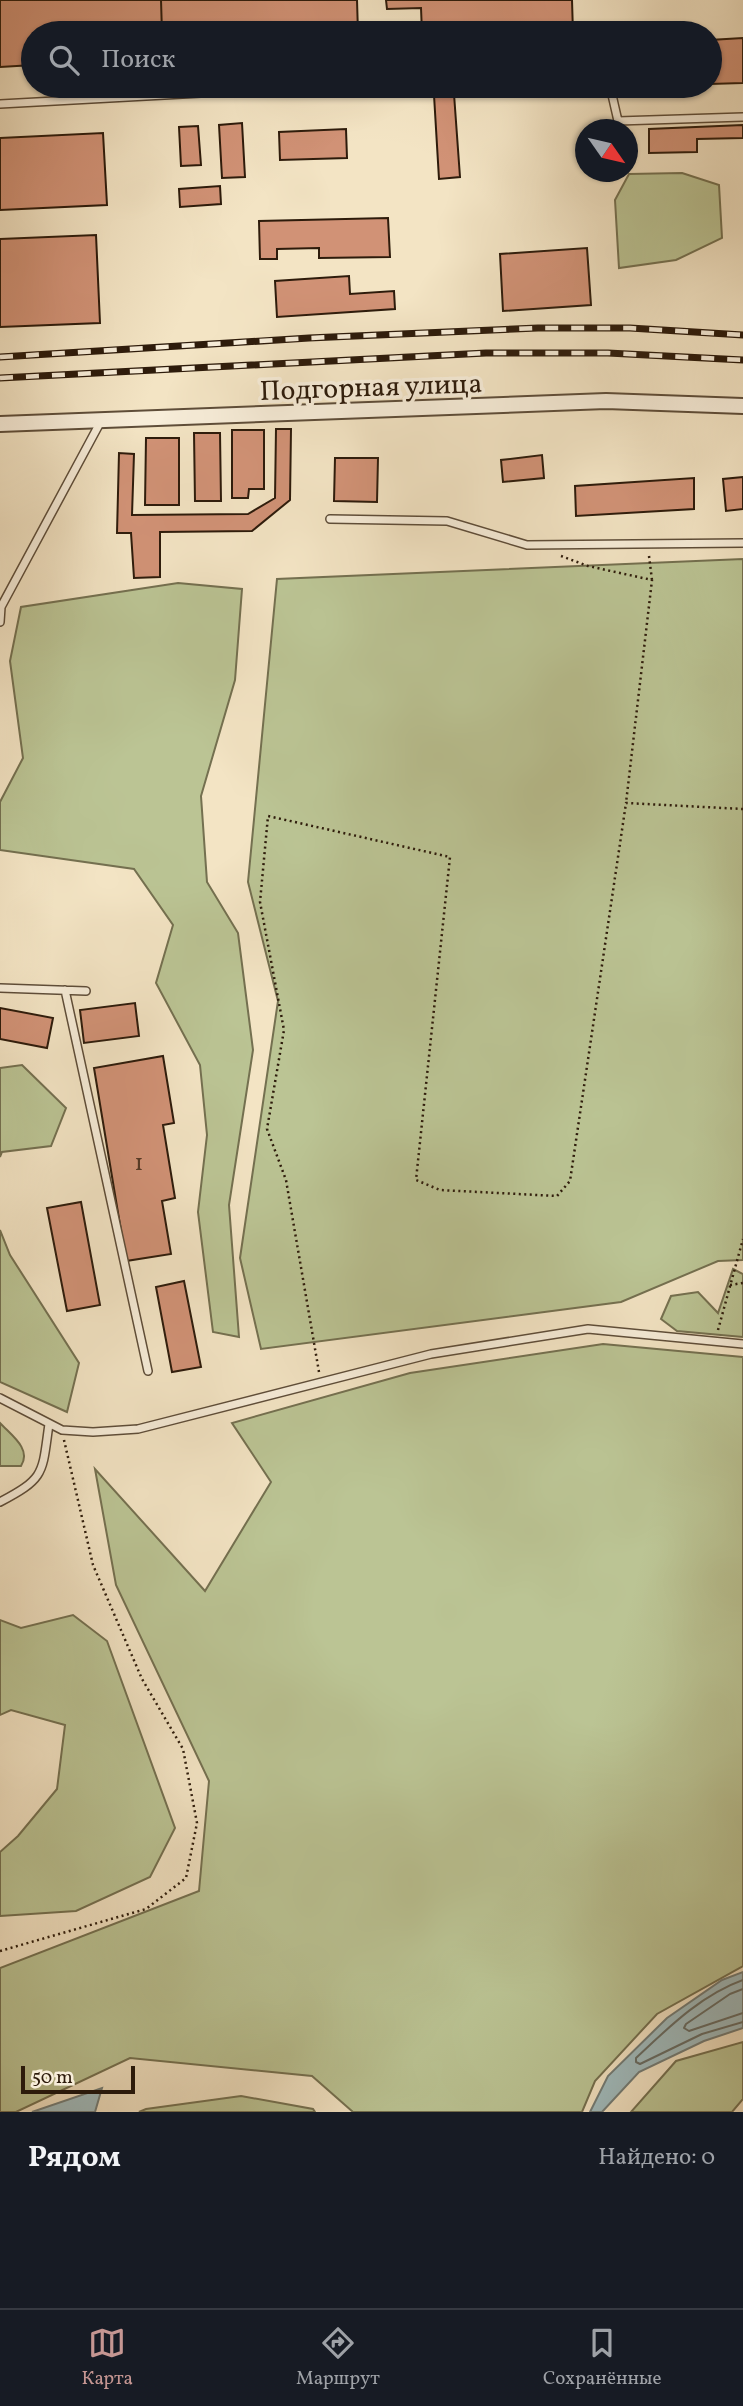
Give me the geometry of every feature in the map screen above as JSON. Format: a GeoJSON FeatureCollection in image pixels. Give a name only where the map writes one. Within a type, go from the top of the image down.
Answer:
{"type":"FeatureCollection","features":[{"type":"Feature","properties":{"kind":"street","name":"Подгорная улица"},"geometry":{"type":"LineString","coordinates":[[0,424],[606,401],[743,406]]}},
{"type":"Feature","properties":{"kind":"lane"},"geometry":{"type":"LineString","coordinates":[[0,104],[110,98]]}},
{"type":"Feature","properties":{"kind":"lane"},"geometry":{"type":"LineString","coordinates":[[613,98],[618,121],[743,117]]}},
{"type":"Feature","properties":{"kind":"lane"},"geometry":{"type":"LineString","coordinates":[[0,622],[1,607],[102,420]]}},
{"type":"Feature","properties":{"kind":"lane"},"geometry":{"type":"LineString","coordinates":[[330,519],[447,522],[527,545],[743,543]]}},
{"type":"Feature","properties":{"kind":"lane"},"geometry":{"type":"LineString","coordinates":[[0,988],[86,990]]}},
{"type":"Feature","properties":{"kind":"lane"},"geometry":{"type":"LineString","coordinates":[[65,990],[148,1371]]}},
{"type":"Feature","properties":{"kind":"lane"},"geometry":{"type":"LineString","coordinates":[[0,1398],[62,1430],[93,1432],[138,1429],[431,1354],[588,1329],[743,1344]]}},
{"type":"Feature","properties":{"kind":"lane"},"geometry":{"type":"LineString","coordinates":[[0,1502],[37,1479],[43,1466],[49,1424]]}},
{"type":"Feature","properties":{"kind":"path"},"geometry":{"type":"LineString","coordinates":[[321,1382],[286,1180],[267,1129],[284,1030],[260,902],[268,816],[450,857],[416,1180],[440,1190],[557,1196],[570,1181],[626,803],[652,580],[648,544]]}},
{"type":"Feature","properties":{"kind":"path"},"geometry":{"type":"LineString","coordinates":[[552,553],[589,566],[652,580]]}},
{"type":"Feature","properties":{"kind":"path"},"geometry":{"type":"LineString","coordinates":[[626,803],[743,809]]}},
{"type":"Feature","properties":{"kind":"path"},"geometry":{"type":"LineString","coordinates":[[714,1342],[743,1239]]}},
{"type":"Feature","properties":{"kind":"path"},"geometry":{"type":"LineString","coordinates":[[730,1285],[743,1283]]}},
{"type":"Feature","properties":{"kind":"path"},"geometry":{"type":"LineString","coordinates":[[0,1951],[146,1909],[186,1878],[197,1824],[183,1749],[142,1679],[93,1565],[62,1430]]}},
{"type":"Feature","properties":{"kind":"green space"},"geometry":{"type":"Polygon","coordinates":[[[682,173],[719,185],[722,238],[676,260],[619,268],[615,200],[625,182],[638,182],[638,174],[682,173]]]}},
{"type":"Feature","properties":{"kind":"green space"},"geometry":{"type":"Polygon","coordinates":[[[743,559],[743,1260],[718,1261],[621,1302],[261,1349],[240,1258],[278,1001],[248,882],[277,579],[743,559]]]}},
{"type":"Feature","properties":{"kind":"green space"},"geometry":{"type":"Polygon","coordinates":[[[178,583],[242,589],[235,680],[201,796],[207,882],[238,933],[253,1050],[229,1205],[239,1337],[213,1332],[198,1212],[207,1135],[200,1065],[156,983],[173,925],[134,869],[0,850],[0,802],[23,758],[10,661],[21,607],[178,583]]]}},
{"type":"Feature","properties":{"kind":"green space"},"geometry":{"type":"Polygon","coordinates":[[[22,1065],[66,1108],[51,1146],[2,1152],[0,1157],[0,1068],[22,1065]]]}},
{"type":"Feature","properties":{"kind":"green space"},"geometry":{"type":"Polygon","coordinates":[[[0,1230],[10,1255],[79,1363],[67,1412],[0,1382],[0,1230]]]}},
{"type":"Feature","properties":{"kind":"green space"},"geometry":{"type":"Polygon","coordinates":[[[733,1269],[743,1274],[743,1337],[677,1331],[661,1319],[671,1296],[698,1292],[718,1313],[733,1269]]]}},
{"type":"Feature","properties":{"kind":"green space"},"geometry":{"type":"Polygon","coordinates":[[[603,1344],[743,1357],[743,1966],[657,2014],[595,2081],[582,2112],[353,2112],[312,2076],[130,2058],[16,2112],[0,2112],[0,1968],[199,1891],[209,1781],[116,1585],[95,1469],[205,1591],[271,1482],[232,1423],[410,1373],[603,1344]]]}},
{"type":"Feature","properties":{"kind":"green space"},"geometry":{"type":"Polygon","coordinates":[[[0,1423],[22,1448],[24,1460],[21,1466],[0,1466],[0,1423]]]}},
{"type":"Feature","properties":{"kind":"green space"},"geometry":{"type":"Polygon","coordinates":[[[73,1615],[107,1641],[175,1828],[150,1877],[76,1911],[0,1916],[0,1852],[18,1836],[57,1789],[65,1725],[11,1710],[0,1715],[0,1620],[21,1628],[73,1615]]]}},
{"type":"Feature","properties":{"kind":"green space"},"geometry":{"type":"Polygon","coordinates":[[[743,2042],[743,2099],[732,2112],[631,2112],[676,2061],[743,2042]]]}},
{"type":"Feature","properties":{"kind":"green space"},"geometry":{"type":"Polygon","coordinates":[[[241,2096],[313,2109],[315,2112],[139,2112],[146,2109],[241,2096]]]}},
{"type":"Feature","properties":{"kind":"water"},"geometry":{"type":"Polygon","coordinates":[[[743,1972],[743,2028],[704,2041],[639,2072],[602,2112],[590,2112],[608,2076],[667,2018],[722,1980],[743,1972]]]}},
{"type":"Feature","properties":{"kind":"water"},"geometry":{"type":"Polygon","coordinates":[[[102,2088],[95,2112],[32,2112],[102,2088]]]}},
{"type":"Feature","properties":{"kind":"building"},"geometry":{"type":"Polygon","coordinates":[[[0,0],[161,0],[162,21],[21,21],[21,66],[0,67],[0,0]]]}},
{"type":"Feature","properties":{"kind":"building"},"geometry":{"type":"Polygon","coordinates":[[[161,0],[357,0],[358,21],[162,21],[161,0]]]}},
{"type":"Feature","properties":{"kind":"building"},"geometry":{"type":"Polygon","coordinates":[[[386,0],[572,0],[573,21],[422,21],[421,8],[387,9],[386,0]]]}},
{"type":"Feature","properties":{"kind":"building"},"geometry":{"type":"Polygon","coordinates":[[[743,38],[743,83],[722,84],[722,39],[743,38]]]}},
{"type":"Feature","properties":{"kind":"building"},"geometry":{"type":"Polygon","coordinates":[[[434,98],[454,98],[460,177],[439,179],[434,98]]]}},
{"type":"Feature","properties":{"kind":"building"},"geometry":{"type":"Polygon","coordinates":[[[242,123],[245,177],[222,178],[219,125],[242,123]]]}},
{"type":"Feature","properties":{"kind":"building"},"geometry":{"type":"Polygon","coordinates":[[[743,125],[743,138],[697,139],[697,152],[649,153],[649,129],[743,125]]]}},
{"type":"Feature","properties":{"kind":"building"},"geometry":{"type":"Polygon","coordinates":[[[198,126],[201,165],[181,166],[179,127],[198,126]]]}},
{"type":"Feature","properties":{"kind":"building"},"geometry":{"type":"Polygon","coordinates":[[[346,129],[347,158],[280,160],[279,132],[346,129]]]}},
{"type":"Feature","properties":{"kind":"building"},"geometry":{"type":"Polygon","coordinates":[[[103,133],[107,205],[0,210],[0,138],[103,133]]]}},
{"type":"Feature","properties":{"kind":"building"},"geometry":{"type":"Polygon","coordinates":[[[220,186],[221,204],[180,207],[179,189],[220,186]]]}},
{"type":"Feature","properties":{"kind":"building"},"geometry":{"type":"Polygon","coordinates":[[[388,218],[390,257],[319,258],[319,248],[277,249],[277,259],[260,259],[259,221],[388,218]]]}},
{"type":"Feature","properties":{"kind":"building"},"geometry":{"type":"Polygon","coordinates":[[[96,235],[100,323],[0,327],[0,239],[96,235]]]}},
{"type":"Feature","properties":{"kind":"building"},"geometry":{"type":"Polygon","coordinates":[[[587,248],[591,305],[503,311],[500,254],[587,248]]]}},
{"type":"Feature","properties":{"kind":"building"},"geometry":{"type":"Polygon","coordinates":[[[349,276],[350,294],[394,291],[395,309],[277,317],[275,281],[349,276]]]}},
{"type":"Feature","properties":{"kind":"building"},"geometry":{"type":"Polygon","coordinates":[[[276,429],[291,429],[290,500],[252,531],[160,532],[160,577],[134,578],[131,533],[117,533],[119,453],[134,454],[132,515],[248,514],[275,498],[276,429]]]}},
{"type":"Feature","properties":{"kind":"building"},"geometry":{"type":"Polygon","coordinates":[[[232,430],[264,430],[264,489],[249,489],[248,498],[232,498],[232,430]]]}},
{"type":"Feature","properties":{"kind":"building"},"geometry":{"type":"Polygon","coordinates":[[[194,433],[220,433],[221,501],[195,501],[194,433]]]}},
{"type":"Feature","properties":{"kind":"building"},"geometry":{"type":"Polygon","coordinates":[[[146,438],[179,438],[179,505],[145,505],[146,438]]]}},
{"type":"Feature","properties":{"kind":"building"},"geometry":{"type":"Polygon","coordinates":[[[542,455],[544,478],[503,482],[501,460],[542,455]]]}},
{"type":"Feature","properties":{"kind":"building"},"geometry":{"type":"Polygon","coordinates":[[[335,458],[378,458],[377,502],[334,501],[335,458]]]}},
{"type":"Feature","properties":{"kind":"building"},"geometry":{"type":"Polygon","coordinates":[[[743,477],[743,509],[726,511],[723,479],[743,477]]]}},
{"type":"Feature","properties":{"kind":"building"},"geometry":{"type":"Polygon","coordinates":[[[694,478],[694,509],[576,516],[575,486],[694,478]]]}},
{"type":"Feature","properties":{"kind":"building"},"geometry":{"type":"Polygon","coordinates":[[[135,1003],[139,1036],[84,1043],[80,1010],[135,1003]]]}},
{"type":"Feature","properties":{"kind":"building"},"geometry":{"type":"Polygon","coordinates":[[[0,1008],[53,1018],[47,1048],[0,1039],[0,1008]]]}},
{"type":"Feature","properties":{"kind":"building"},"geometry":{"type":"Polygon","coordinates":[[[163,1056],[174,1123],[163,1125],[175,1198],[162,1201],[171,1254],[126,1261],[94,1068],[163,1056]]]}},
{"type":"Feature","properties":{"kind":"building"},"geometry":{"type":"Polygon","coordinates":[[[81,1202],[100,1305],[67,1311],[47,1208],[81,1202]]]}},
{"type":"Feature","properties":{"kind":"building"},"geometry":{"type":"Polygon","coordinates":[[[184,1281],[201,1367],[172,1372],[156,1287],[184,1281]]]}},
{"type":"Feature","properties":{"kind":"railway"},"geometry":{"type":"LineString","coordinates":[[0,357],[309,338],[538,328],[630,328],[743,335]]}},
{"type":"Feature","properties":{"kind":"railway"},"geometry":{"type":"LineString","coordinates":[[0,378],[486,353],[608,353],[743,360]]}}]}
